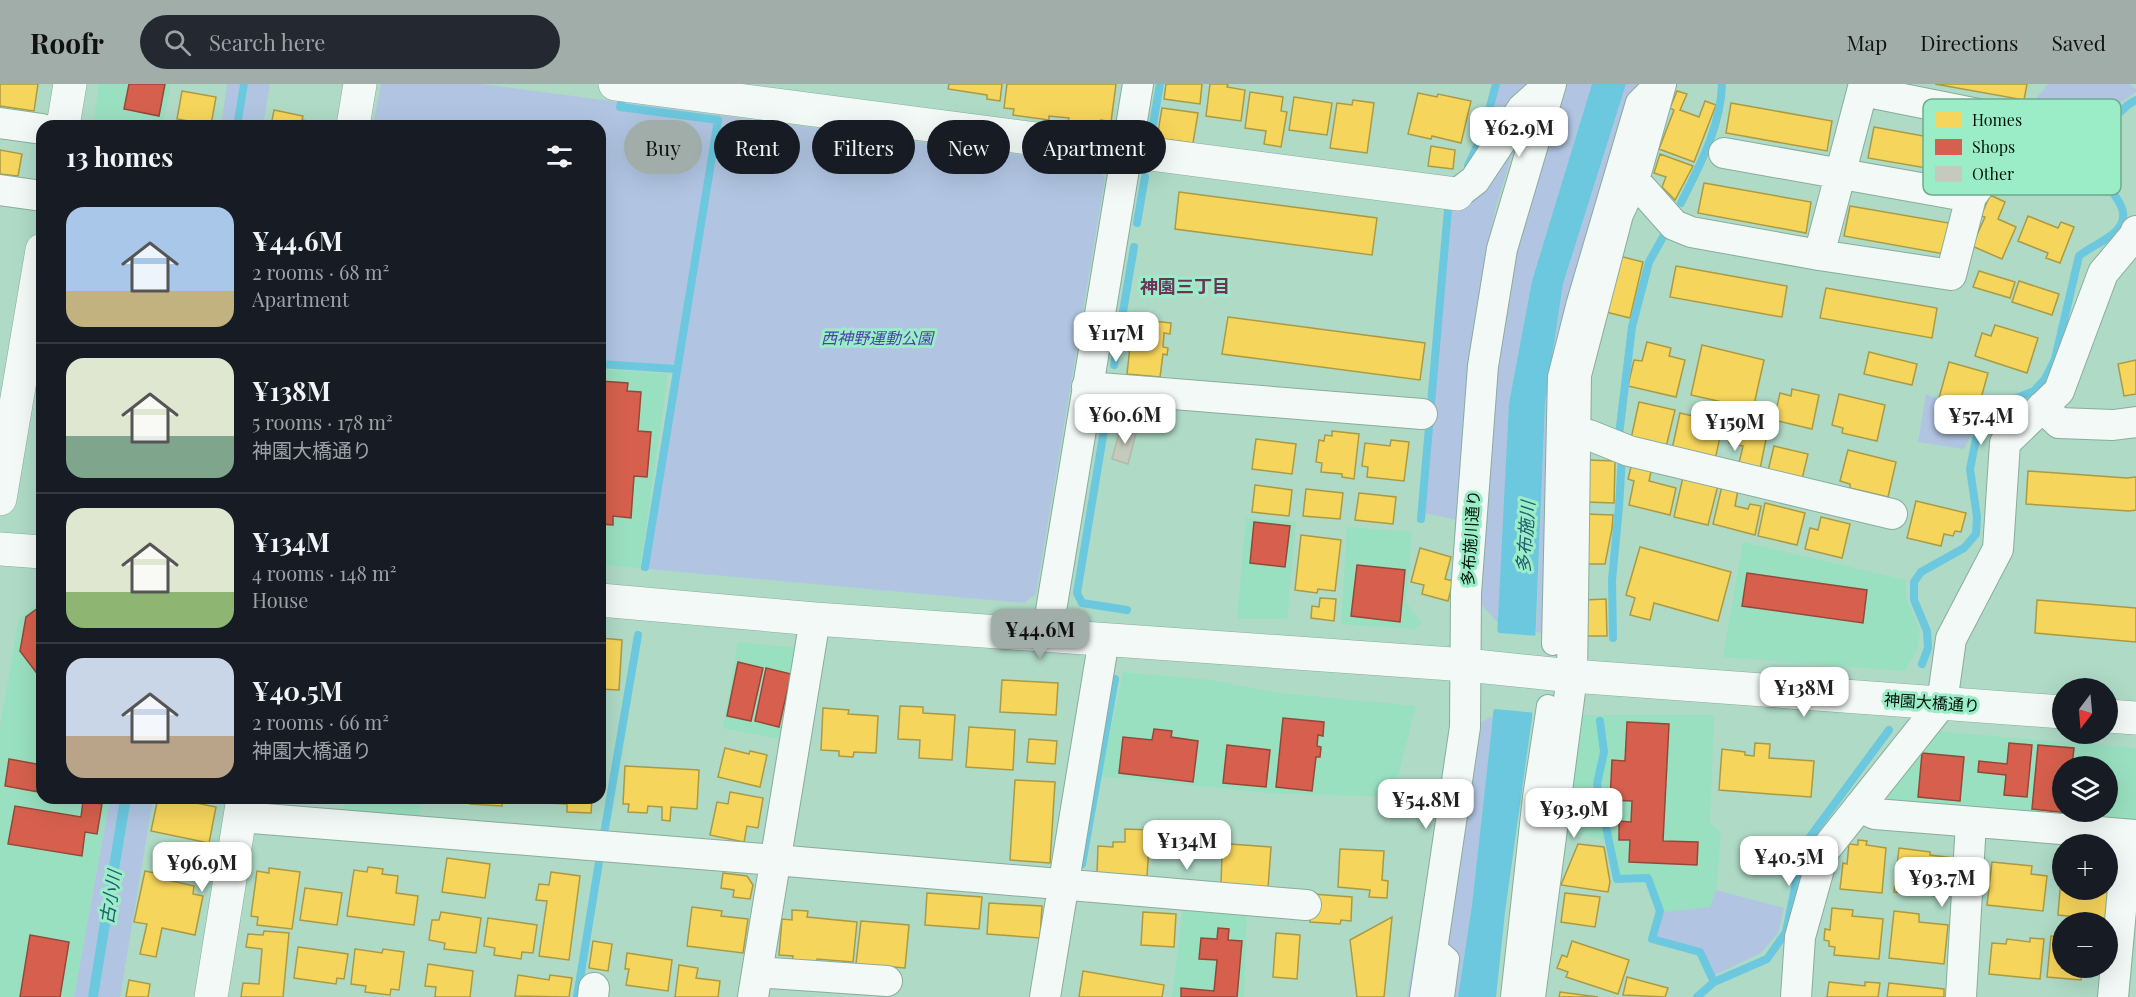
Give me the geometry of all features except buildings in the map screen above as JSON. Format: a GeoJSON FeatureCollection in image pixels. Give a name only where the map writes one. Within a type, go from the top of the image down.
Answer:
{"type":"FeatureCollection","features":[{"type":"Feature","properties":{"kind":"street"},"geometry":{"type":"LineString","coordinates":[[64,120],[70,84]]}},
{"type":"Feature","properties":{"kind":"street"},"geometry":{"type":"LineString","coordinates":[[354,120],[360,84]]}},
{"type":"Feature","properties":{"kind":"street"},"geometry":{"type":"LineString","coordinates":[[615,84],[756,94],[1022,135]]}},
{"type":"Feature","properties":{"kind":"street"},"geometry":{"type":"LineString","coordinates":[[1132,120],[1138,84]]}},
{"type":"Feature","properties":{"kind":"street"},"geometry":{"type":"LineString","coordinates":[[1166,156],[1457,194],[1475,180],[1522,109],[1550,84]]}},
{"type":"Feature","properties":{"kind":"street","name":"多布施川通り"},"geometry":{"type":"LineString","coordinates":[[1425,997],[1475,666],[1466,593],[1483,366],[1502,249],[1550,84]]}},
{"type":"Feature","properties":{"kind":"street"},"geometry":{"type":"LineString","coordinates":[[1559,665],[1559,377],[1578,302],[1637,102],[1655,84]]}},
{"type":"Feature","properties":{"kind":"street"},"geometry":{"type":"LineString","coordinates":[[1530,997],[1559,665],[1575,435],[1576,375],[1618,214],[1634,180],[1661,84]]}},
{"type":"Feature","properties":{"kind":"street"},"geometry":{"type":"LineString","coordinates":[[1820,255],[1864,88],[1923,101]]}},
{"type":"Feature","properties":{"kind":"street"},"geometry":{"type":"LineString","coordinates":[[0,123],[36,128]]}},
{"type":"Feature","properties":{"kind":"street"},"geometry":{"type":"LineString","coordinates":[[1724,153],[1923,188]]}},
{"type":"Feature","properties":{"kind":"street"},"geometry":{"type":"LineString","coordinates":[[1047,635],[1122,174]]}},
{"type":"Feature","properties":{"kind":"street"},"geometry":{"type":"LineString","coordinates":[[1634,180],[1674,225],[1691,232],[1951,275],[1971,197],[1960,195]]}},
{"type":"Feature","properties":{"kind":"street"},"geometry":{"type":"LineString","coordinates":[[0,190],[36,195]]}},
{"type":"Feature","properties":{"kind":"street"},"geometry":{"type":"LineString","coordinates":[[1797,997],[1800,937],[1824,851],[1942,703],[1951,639],[1998,549],[2006,443],[2060,390],[2103,273],[2136,231]]}},
{"type":"Feature","properties":{"kind":"street"},"geometry":{"type":"LineString","coordinates":[[0,499],[36,286]]}},
{"type":"Feature","properties":{"kind":"street"},"geometry":{"type":"LineString","coordinates":[[1087,387],[1422,414]]}},
{"type":"Feature","properties":{"kind":"street"},"geometry":{"type":"LineString","coordinates":[[2042,407],[2059,423],[2113,425],[2136,422]]}},
{"type":"Feature","properties":{"kind":"street"},"geometry":{"type":"LineString","coordinates":[[1575,435],[1589,435],[1629,451],[1892,514]]}},
{"type":"Feature","properties":{"kind":"street"},"geometry":{"type":"LineString","coordinates":[[0,549],[36,552]]}},
{"type":"Feature","properties":{"kind":"street","name":"神園大橋通り"},"geometry":{"type":"LineString","coordinates":[[606,601],[815,620],[1475,666],[1559,665],[1942,703],[2052,711]]}},
{"type":"Feature","properties":{"kind":"street"},"geometry":{"type":"LineString","coordinates":[[815,620],[755,985],[887,981]]}},
{"type":"Feature","properties":{"kind":"street"},"geometry":{"type":"LineString","coordinates":[[1046,997],[1104,639]]}},
{"type":"Feature","properties":{"kind":"street"},"geometry":{"type":"LineString","coordinates":[[1512,997],[1534,797],[1548,706]]}},
{"type":"Feature","properties":{"kind":"street"},"geometry":{"type":"LineString","coordinates":[[2118,717],[2136,718]]}},
{"type":"Feature","properties":{"kind":"street"},"geometry":{"type":"LineString","coordinates":[[211,997],[242,807],[776,860],[1306,905]]}},
{"type":"Feature","properties":{"kind":"street"},"geometry":{"type":"LineString","coordinates":[[1859,807],[1875,814],[2132,835],[2121,992]]}},
{"type":"Feature","properties":{"kind":"street"},"geometry":{"type":"LineString","coordinates":[[1961,997],[1971,822]]}},
{"type":"Feature","properties":{"kind":"street"},"geometry":{"type":"LineString","coordinates":[[1432,945],[1448,959],[1443,997]]}},
{"type":"Feature","properties":{"kind":"shaded area"},"geometry":{"type":"Polygon","coordinates":[[[99,84],[171,84],[164,120],[94,120],[99,84]]]}},
{"type":"Feature","properties":{"kind":"shaded area"},"geometry":{"type":"Polygon","coordinates":[[[606,369],[668,374],[640,568],[606,565],[606,369]]]}},
{"type":"Feature","properties":{"kind":"shaded area"},"geometry":{"type":"Polygon","coordinates":[[[1246,518],[1296,522],[1287,619],[1237,619],[1246,518]]]}},
{"type":"Feature","properties":{"kind":"shaded area"},"geometry":{"type":"Polygon","coordinates":[[[1347,527],[1412,532],[1406,603],[1422,623],[1413,629],[1341,624],[1347,527]]]}},
{"type":"Feature","properties":{"kind":"shaded area"},"geometry":{"type":"Polygon","coordinates":[[[1743,542],[1906,580],[1906,598],[1920,630],[1917,649],[1905,671],[1723,657],[1743,542]]]}},
{"type":"Feature","properties":{"kind":"shaded area"},"geometry":{"type":"Polygon","coordinates":[[[36,605],[36,804],[108,804],[74,997],[0,997],[0,726],[19,619],[36,605]]]}},
{"type":"Feature","properties":{"kind":"shaded area"},"geometry":{"type":"Polygon","coordinates":[[[738,642],[799,648],[785,740],[723,728],[738,642]]]}},
{"type":"Feature","properties":{"kind":"shaded area"},"geometry":{"type":"Polygon","coordinates":[[[1123,672],[1210,680],[1279,693],[1416,706],[1393,797],[1271,793],[1101,776],[1123,672]]]}},
{"type":"Feature","properties":{"kind":"shaded area"},"geometry":{"type":"Polygon","coordinates":[[[1577,715],[1714,715],[1710,822],[1721,834],[1716,890],[1710,907],[1663,912],[1652,876],[1620,877],[1611,841],[1563,830],[1577,715]]]}},
{"type":"Feature","properties":{"kind":"shaded area"},"geometry":{"type":"Polygon","coordinates":[[[1934,731],[2052,741],[2052,744],[2136,748],[2136,823],[2118,822],[2118,756],[2052,756],[2052,816],[1889,803],[1885,793],[1934,731]]]}},
{"type":"Feature","properties":{"kind":"shaded area"},"geometry":{"type":"Polygon","coordinates":[[[344,804],[420,804],[420,823],[344,817],[344,804]]]}},
{"type":"Feature","properties":{"kind":"shaded area"},"geometry":{"type":"Polygon","coordinates":[[[1183,907],[1247,912],[1244,997],[1172,997],[1183,907]]]}},
{"type":"Feature","properties":{"kind":"green space"},"geometry":{"type":"Polygon","coordinates":[[[227,84],[240,84],[234,120],[222,120],[227,84]]]}},
{"type":"Feature","properties":{"kind":"green space"},"geometry":{"type":"Polygon","coordinates":[[[248,84],[270,84],[264,120],[242,120],[248,84]]]}},
{"type":"Feature","properties":{"kind":"green space","name":"西神野運動公園"},"geometry":{"type":"Polygon","coordinates":[[[381,84],[481,84],[754,120],[714,120],[714,174],[800,174],[800,126],[812,128],[812,174],[915,174],[915,141],[927,143],[927,174],[1010,174],[1010,154],[1022,155],[1022,174],[1102,174],[1105,178],[1036,594],[1024,603],[648,569],[681,367],[606,361],[606,120],[374,120],[381,84]]]}},
{"type":"Feature","properties":{"kind":"green space"},"geometry":{"type":"Polygon","coordinates":[[[1493,84],[1533,84],[1495,210],[1474,320],[1462,521],[1419,512],[1445,203],[1474,145],[1493,84]]]}},
{"type":"Feature","properties":{"kind":"green space"},"geometry":{"type":"Polygon","coordinates":[[[1560,84],[1592,84],[1532,281],[1509,403],[1499,624],[1479,602],[1493,372],[1512,253],[1560,84]]]}},
{"type":"Feature","properties":{"kind":"green space"},"geometry":{"type":"Polygon","coordinates":[[[1626,84],[1653,84],[1566,378],[1563,637],[1536,632],[1545,403],[1563,284],[1626,84]]]}},
{"type":"Feature","properties":{"kind":"green space"},"geometry":{"type":"Polygon","coordinates":[[[2048,84],[2129,84],[2136,89],[2136,92],[2121,102],[2121,99],[2036,99],[2048,84]]]}},
{"type":"Feature","properties":{"kind":"green space"},"geometry":{"type":"Polygon","coordinates":[[[1926,394],[1979,417],[1964,449],[1918,442],[1926,394]]]}},
{"type":"Feature","properties":{"kind":"green space"},"geometry":{"type":"Polygon","coordinates":[[[1493,716],[1472,905],[1458,997],[1407,997],[1451,738],[1493,716]]]}},
{"type":"Feature","properties":{"kind":"green space"},"geometry":{"type":"Polygon","coordinates":[[[109,804],[119,804],[88,997],[74,997],[109,804]]]}},
{"type":"Feature","properties":{"kind":"green space"},"geometry":{"type":"Polygon","coordinates":[[[130,804],[152,804],[120,997],[98,997],[130,804]]]}},
{"type":"Feature","properties":{"kind":"green space"},"geometry":{"type":"Polygon","coordinates":[[[1716,890],[1784,908],[1778,933],[1761,953],[1711,977],[1699,956],[1654,943],[1663,912],[1710,907],[1716,890]]]}},
{"type":"Feature","properties":{"kind":"water"},"geometry":{"type":"Polygon","coordinates":[[[240,84],[248,84],[242,120],[234,120],[240,84]]]}},
{"type":"Feature","properties":{"kind":"water","name":"多布施川"},"geometry":{"type":"Polygon","coordinates":[[[1592,84],[1626,84],[1563,284],[1545,403],[1532,718],[1505,912],[1496,997],[1458,997],[1472,905],[1493,716],[1509,403],[1532,281],[1592,84]]]}},
{"type":"Feature","properties":{"kind":"water","name":"古小川"},"geometry":{"type":"Polygon","coordinates":[[[119,804],[130,804],[98,997],[88,997],[119,804]]]}},
{"type":"Feature","properties":{"kind":"pier"},"geometry":{"type":"Polygon","coordinates":[[[1496,629],[1499,633],[1539,636],[1536,713],[1495,709],[1491,713],[1496,629]]]}},
{"type":"Feature","properties":{"kind":"waterway"},"geometry":{"type":"LineString","coordinates":[[1154,120],[1160,84]]}},
{"type":"Feature","properties":{"kind":"waterway"},"geometry":{"type":"LineString","coordinates":[[1468,166],[1483,133],[1496,84]]}},
{"type":"Feature","properties":{"kind":"waterway"},"geometry":{"type":"LineString","coordinates":[[1681,203],[1714,130],[1722,84]]}},
{"type":"Feature","properties":{"kind":"waterway"},"geometry":{"type":"LineString","coordinates":[[2121,111],[2136,100]]}},
{"type":"Feature","properties":{"kind":"waterway"},"geometry":{"type":"LineString","coordinates":[[621,104],[620,107],[718,120],[645,567]]}},
{"type":"Feature","properties":{"kind":"waterway"},"geometry":{"type":"LineString","coordinates":[[1137,223],[1145,177]]}},
{"type":"Feature","properties":{"kind":"waterway"},"geometry":{"type":"LineString","coordinates":[[1922,664],[1928,648],[1927,631],[1914,600],[1914,582],[1921,572],[1964,548],[1976,534],[1977,517],[1970,469],[1976,439],[1986,420],[2002,404],[2034,391],[2045,379],[2055,359],[2079,256],[2109,237],[2122,222],[2123,213],[2114,195]]}},
{"type":"Feature","properties":{"kind":"waterway"},"geometry":{"type":"LineString","coordinates":[[1421,519],[1448,209]]}},
{"type":"Feature","properties":{"kind":"waterway"},"geometry":{"type":"LineString","coordinates":[[1619,435],[1632,327],[1649,262],[1663,237]]}},
{"type":"Feature","properties":{"kind":"waterway"},"geometry":{"type":"LineString","coordinates":[[1114,365],[1134,247]]}},
{"type":"Feature","properties":{"kind":"waterway"},"geometry":{"type":"LineString","coordinates":[[606,364],[676,369]]}},
{"type":"Feature","properties":{"kind":"waterway"},"geometry":{"type":"LineString","coordinates":[[1106,418],[1077,593],[1082,603],[1127,610]]}},
{"type":"Feature","properties":{"kind":"waterway"},"geometry":{"type":"LineString","coordinates":[[1613,638],[1612,580],[1622,457]]}},
{"type":"Feature","properties":{"kind":"waterway"},"geometry":{"type":"LineString","coordinates":[[604,834],[638,635]]}},
{"type":"Feature","properties":{"kind":"waterway"},"geometry":{"type":"LineString","coordinates":[[1082,864],[1115,679]]}},
{"type":"Feature","properties":{"kind":"waterway"},"geometry":{"type":"LineString","coordinates":[[1600,721],[1604,752],[1597,784],[1617,879],[1648,878],[1660,911],[1652,939],[1700,952],[1714,982]]}},
{"type":"Feature","properties":{"kind":"waterway"},"geometry":{"type":"LineString","coordinates":[[1697,997],[1714,982],[1767,959],[1786,932],[1807,841],[1889,730]]}},
{"type":"Feature","properties":{"kind":"waterway"},"geometry":{"type":"LineString","coordinates":[[577,997],[599,862]]}},
{"type":"Feature","properties":{"kind":"district","name":"神園三丁目"},"geometry":{"type":"Point","coordinates":[1185,286]}}]}
